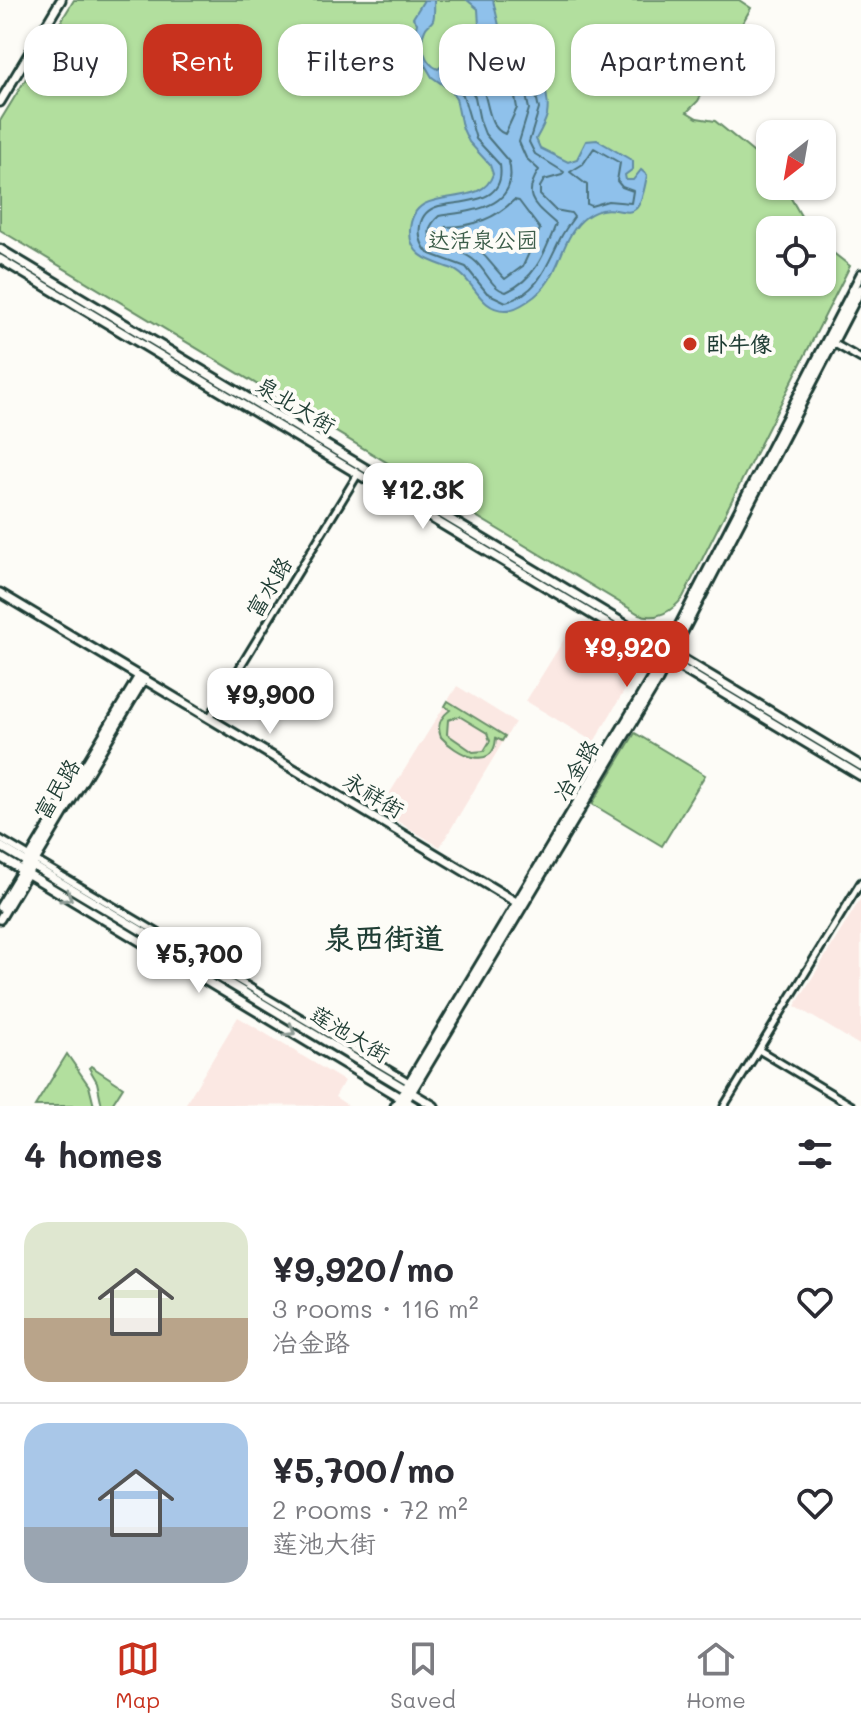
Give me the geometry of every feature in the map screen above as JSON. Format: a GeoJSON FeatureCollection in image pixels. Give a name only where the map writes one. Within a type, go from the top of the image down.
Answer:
{"type":"FeatureCollection","features":[{"type":"Feature","properties":{"kind":"main road"},"geometry":{"type":"LineString","coordinates":[[0,102],[61,0]]}},
{"type":"Feature","properties":{"kind":"main road","name":"泉北大街"},"geometry":{"type":"LineString","coordinates":[[0,249],[668,655],[861,776]]}},
{"type":"Feature","properties":{"kind":"main road","name":"泉北大街"},"geometry":{"type":"LineString","coordinates":[[0,259],[358,474],[861,766]]}},
{"type":"Feature","properties":{"kind":"main road","name":"冶金路"},"geometry":{"type":"LineString","coordinates":[[668,655],[861,274]]}},
{"type":"Feature","properties":{"kind":"main road","name":"冶金路"},"geometry":{"type":"LineString","coordinates":[[395,1106],[403,1101],[668,655],[861,289]]}},
{"type":"Feature","properties":{"kind":"main road","name":"永祥街"},"geometry":{"type":"LineString","coordinates":[[0,593],[520,904]]}},
{"type":"Feature","properties":{"kind":"main road","name":"富民路"},"geometry":{"type":"LineString","coordinates":[[0,919],[31,861],[142,678]]}},
{"type":"Feature","properties":{"kind":"main road","name":"莲池大街"},"geometry":{"type":"LineString","coordinates":[[0,846],[31,861],[434,1106]]}},
{"type":"Feature","properties":{"kind":"main road","name":"莲池大街"},"geometry":{"type":"LineString","coordinates":[[0,857],[414,1106]]}},
{"type":"Feature","properties":{"kind":"main road","name":"富民路"},"geometry":{"type":"LineString","coordinates":[[0,907],[25,872]]}},
{"type":"Feature","properties":{"kind":"street"},"geometry":{"type":"LineString","coordinates":[[833,343],[861,359]]}},
{"type":"Feature","properties":{"kind":"street","name":"富水路"},"geometry":{"type":"LineString","coordinates":[[209,718],[358,474]]}},
{"type":"Feature","properties":{"kind":"street"},"geometry":{"type":"LineString","coordinates":[[0,839],[31,861]]}},
{"type":"Feature","properties":{"kind":"street"},"geometry":{"type":"LineString","coordinates":[[724,1106],[861,882]]}},
{"type":"Feature","properties":{"kind":"street"},"geometry":{"type":"LineString","coordinates":[[759,1050],[852,1106]]}},
{"type":"Feature","properties":{"kind":"shaded area"},"geometry":{"type":"Polygon","coordinates":[[[571,628],[622,659],[629,683],[594,742],[526,701],[571,628]]]}},
{"type":"Feature","properties":{"kind":"shaded area"},"geometry":{"type":"Polygon","coordinates":[[[457,686],[515,722],[440,847],[379,810],[457,686]]]}},
{"type":"Feature","properties":{"kind":"shaded area"},"geometry":{"type":"Polygon","coordinates":[[[861,898],[861,1046],[795,1006],[861,898]]]}},
{"type":"Feature","properties":{"kind":"shaded area"},"geometry":{"type":"Polygon","coordinates":[[[238,1017],[344,1081],[335,1097],[349,1106],[185,1105],[238,1017]]]}},
{"type":"Feature","properties":{"kind":"green space","name":"达活泉公园"},"geometry":{"type":"Polygon","coordinates":[[[74,0],[739,0],[751,8],[742,24],[571,24],[571,96],[701,96],[687,112],[697,118],[715,121],[756,155],[756,200],[792,200],[801,216],[756,216],[756,296],[835,296],[679,602],[658,615],[639,614],[0,230],[0,121],[24,82],[24,96],[127,96],[127,24],[59,24],[74,0]]]}},
{"type":"Feature","properties":{"kind":"green space","name":"达活泉公园"},"geometry":{"type":"Polygon","coordinates":[[[836,255],[850,266],[836,294],[836,255]]]}},
{"type":"Feature","properties":{"kind":"green space"},"geometry":{"type":"Polygon","coordinates":[[[448,701],[505,736],[502,741],[496,738],[489,755],[481,758],[464,754],[441,737],[440,722],[450,710],[445,706],[448,701]],[[459,716],[448,720],[447,734],[473,752],[484,751],[490,741],[487,733],[459,716]]]}},
{"type":"Feature","properties":{"kind":"green space"},"geometry":{"type":"Polygon","coordinates":[[[635,733],[705,775],[662,846],[592,804],[635,733]]]}},
{"type":"Feature","properties":{"kind":"green space"},"geometry":{"type":"Polygon","coordinates":[[[67,1054],[89,1086],[94,1106],[35,1106],[67,1054]]]}},
{"type":"Feature","properties":{"kind":"green space"},"geometry":{"type":"Polygon","coordinates":[[[91,1066],[123,1087],[111,1106],[102,1106],[97,1082],[89,1068],[91,1066]]]}},
{"type":"Feature","properties":{"kind":"water"},"geometry":{"type":"Polygon","coordinates":[[[424,0],[434,0],[434,18],[423,35],[423,24],[417,24],[413,18],[424,0]]]}},
{"type":"Feature","properties":{"kind":"water"},"geometry":{"type":"Polygon","coordinates":[[[467,0],[493,0],[499,24],[479,24],[478,9],[467,0]]]}},
{"type":"Feature","properties":{"kind":"water"},"geometry":{"type":"Polygon","coordinates":[[[423,47],[426,58],[439,68],[439,82],[432,77],[423,62],[423,47]]]}},
{"type":"Feature","properties":{"kind":"water"},"geometry":{"type":"Polygon","coordinates":[[[454,96],[546,96],[547,115],[536,139],[540,148],[568,162],[577,159],[586,141],[597,140],[633,161],[633,169],[625,175],[626,180],[633,180],[641,170],[647,175],[638,206],[632,211],[609,209],[586,217],[570,236],[555,270],[540,292],[512,309],[497,309],[489,305],[458,272],[417,252],[411,239],[414,215],[423,205],[475,192],[486,186],[493,174],[490,165],[469,142],[462,127],[454,96]]]}},
{"type":"Feature","properties":{"kind":"place","name":"卧牛像"},"geometry":{"type":"Point","coordinates":[690,344]}},
{"type":"Feature","properties":{"kind":"district","name":"泉西街道"},"geometry":{"type":"Point","coordinates":[384,939]}}]}
